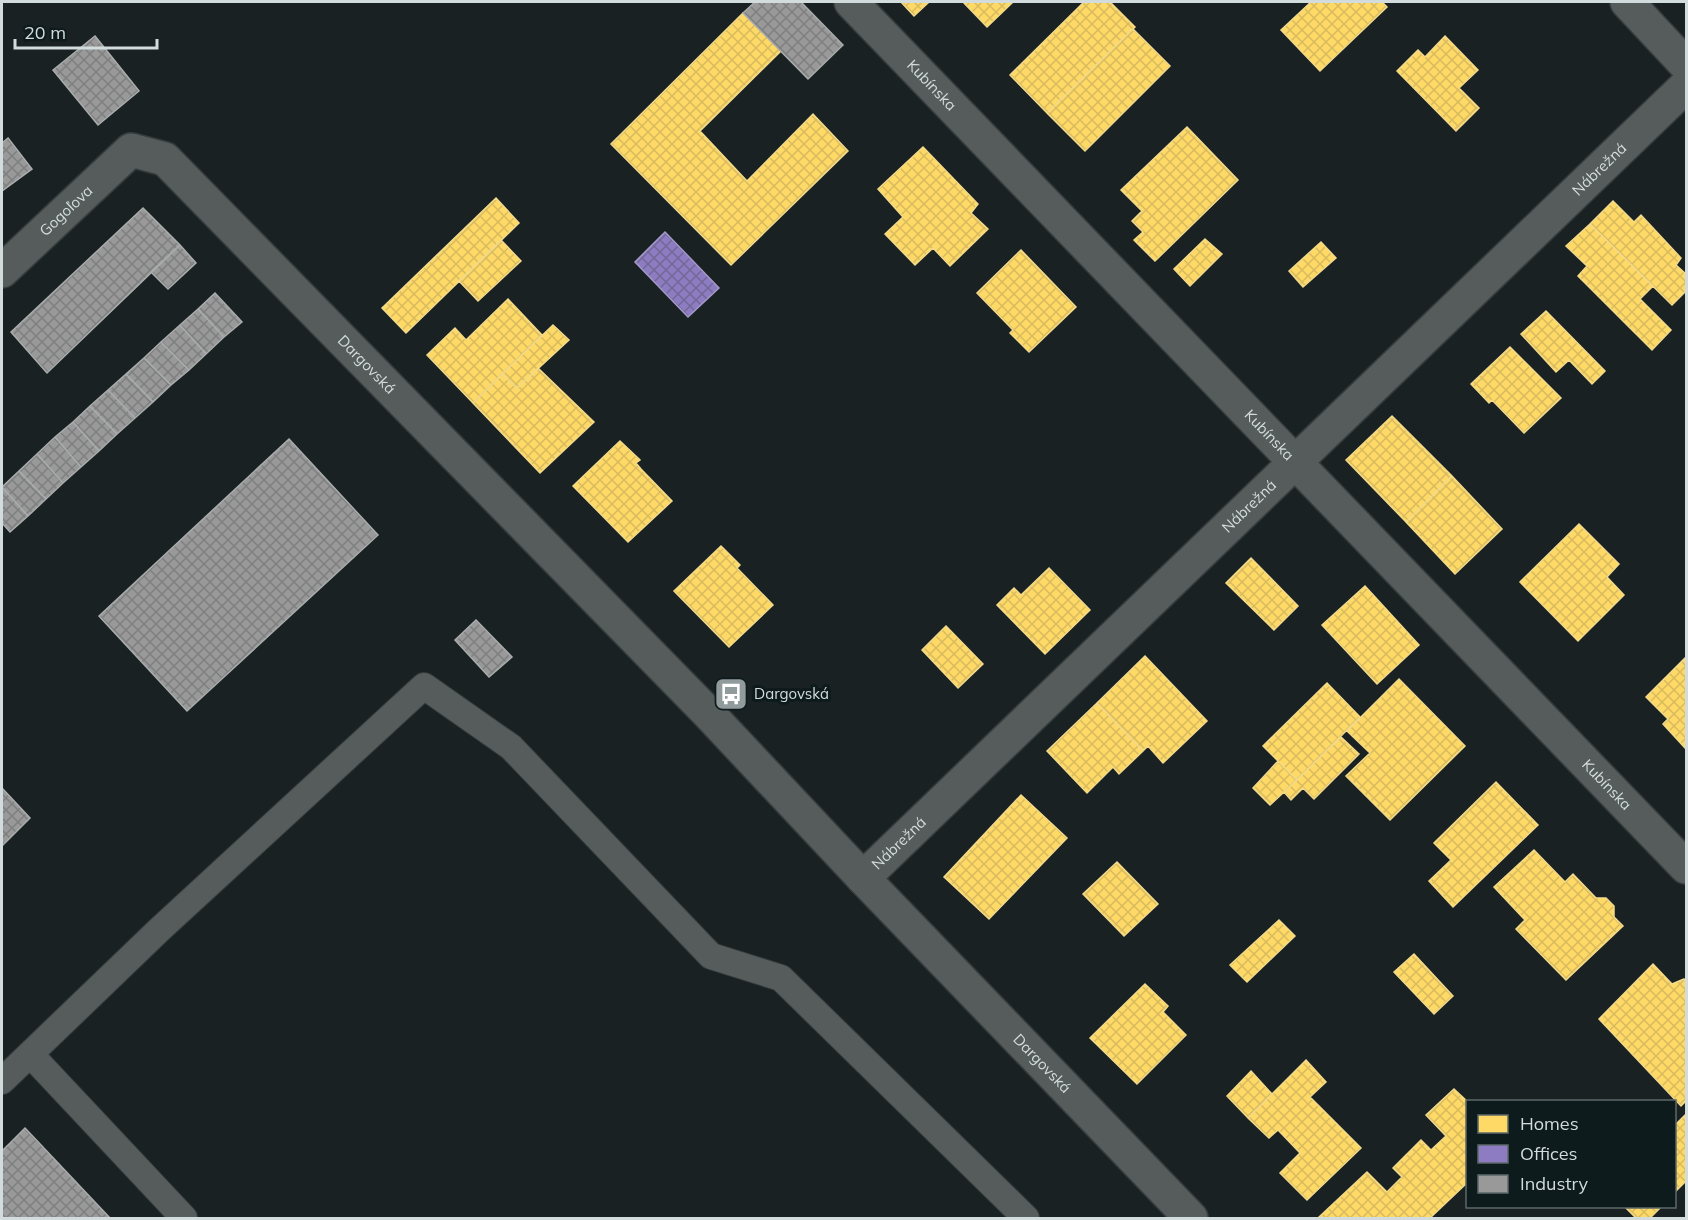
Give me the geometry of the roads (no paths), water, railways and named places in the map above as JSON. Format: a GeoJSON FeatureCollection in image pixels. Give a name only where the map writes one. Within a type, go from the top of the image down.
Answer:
{"type":"FeatureCollection","features":[{"type":"Feature","properties":{"kind":"street","name":"Kubínska"},"geometry":{"type":"LineString","coordinates":[[851,2],[1686,867]]}},
{"type":"Feature","properties":{"kind":"street"},"geometry":{"type":"LineString","coordinates":[[1627,2],[1686,65]]}},
{"type":"Feature","properties":{"kind":"street","name":"Nábrežná"},"geometry":{"type":"LineString","coordinates":[[863,878],[1686,86]]}},
{"type":"Feature","properties":{"kind":"street","name":"Gogoľova"},"geometry":{"type":"LineString","coordinates":[[2,271],[131,150]]}},
{"type":"Feature","properties":{"kind":"street","name":"Dargovská"},"geometry":{"type":"LineString","coordinates":[[131,150],[165,159],[708,713],[863,878],[1191,1218]]}},
{"type":"Feature","properties":{"kind":"lane"},"geometry":{"type":"LineString","coordinates":[[2,1081],[159,930],[424,686],[511,747],[711,956],[781,978],[1026,1218]]}},
{"type":"Feature","properties":{"kind":"lane"},"geometry":{"type":"LineString","coordinates":[[30,1054],[184,1218]]}},
{"type":"Feature","properties":{"kind":"place","name":"Dargovská"},"geometry":{"type":"Point","coordinates":[731,694]}}]}
